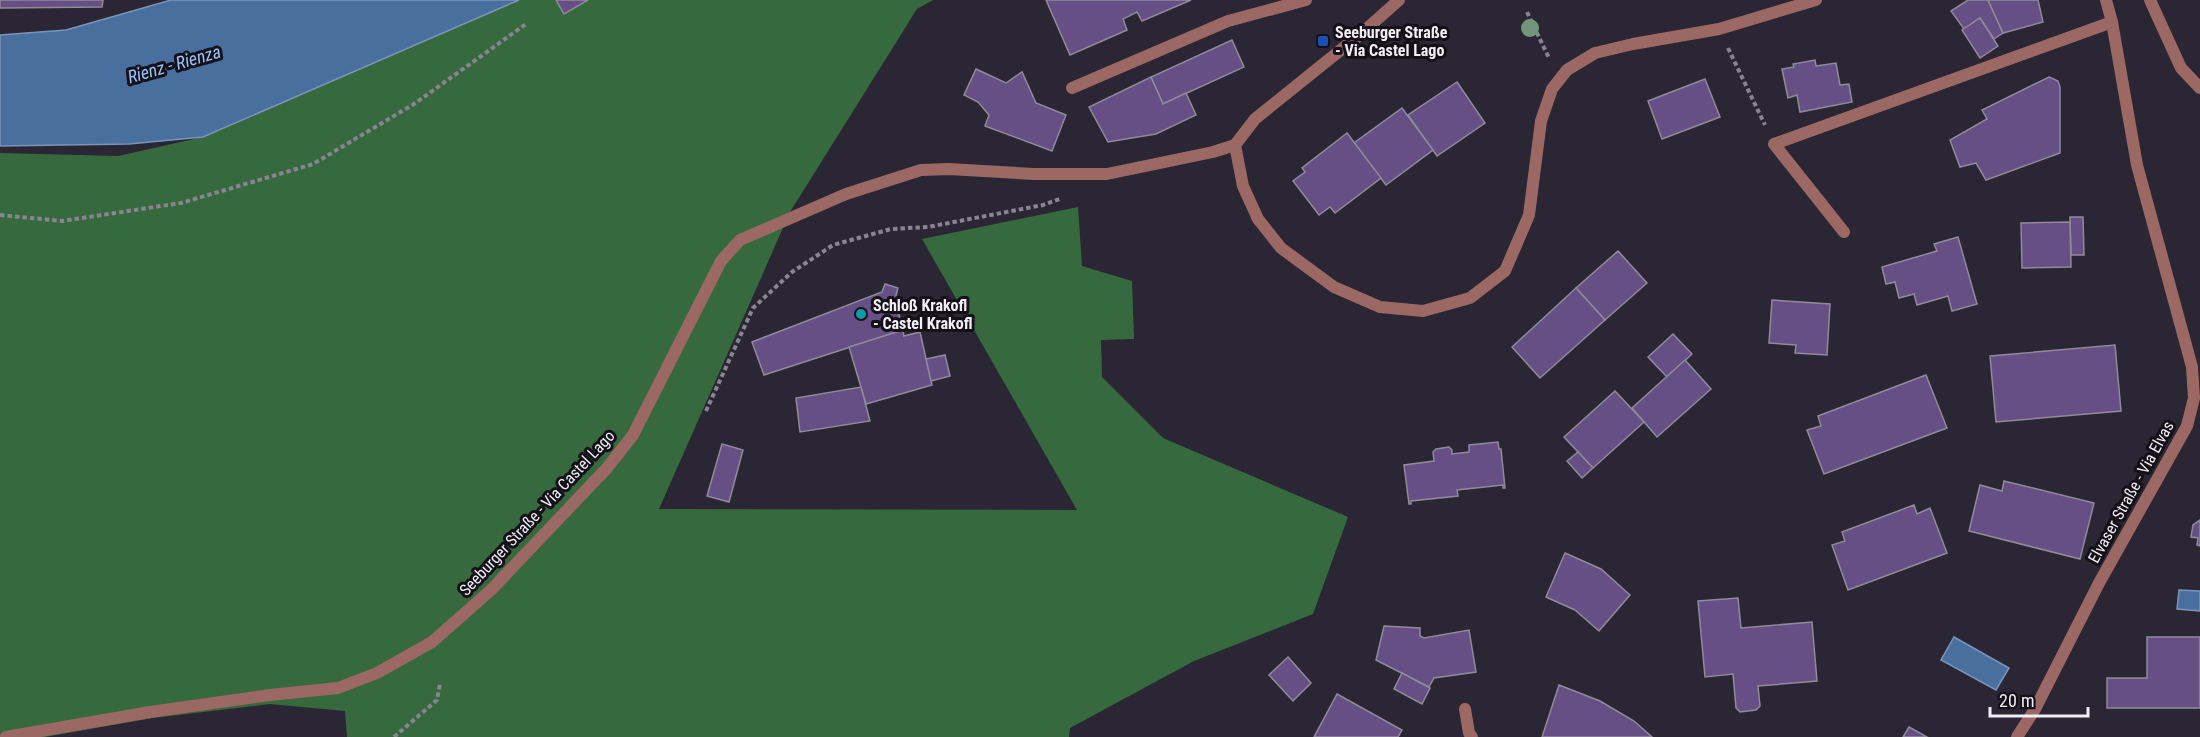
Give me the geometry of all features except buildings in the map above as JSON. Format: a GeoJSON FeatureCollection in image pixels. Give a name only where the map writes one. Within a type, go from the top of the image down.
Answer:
{"type":"FeatureCollection","features":[{"type":"Feature","properties":{"kind":"street"},"geometry":{"type":"LineString","coordinates":[[1072,88],[1228,21],[1306,0]]}},
{"type":"Feature","properties":{"kind":"street"},"geometry":{"type":"LineString","coordinates":[[1399,0],[1364,32],[1255,119],[1235,145],[1243,186],[1258,219],[1281,248],[1335,287],[1380,307],[1423,311],[1470,298],[1505,271],[1529,216],[1541,121],[1552,89],[1567,70],[1595,53],[1719,29],[1816,0]]}},
{"type":"Feature","properties":{"kind":"street","name":"Elvaser Straße - Via Elvas"},"geometry":{"type":"LineString","coordinates":[[2017,737],[2035,709],[2099,583],[2187,426],[2194,398],[2192,367],[2137,165],[2112,22],[2106,0]]}},
{"type":"Feature","properties":{"kind":"street"},"geometry":{"type":"LineString","coordinates":[[2150,0],[2181,68],[2200,88]]}},
{"type":"Feature","properties":{"kind":"street"},"geometry":{"type":"LineString","coordinates":[[1844,232],[1774,144],[2112,22]]}},
{"type":"Feature","properties":{"kind":"street","name":"Seeburger Straße - Via Castel Lago"},"geometry":{"type":"LineString","coordinates":[[6,737],[150,712],[338,688],[377,673],[432,642],[491,590],[607,468],[633,435],[721,261],[740,240],[846,194],[921,170],[1107,174],[1213,152],[1235,145]]}},
{"type":"Feature","properties":{"kind":"street"},"geometry":{"type":"LineString","coordinates":[[1465,709],[1469,733],[1472,737]]}},
{"type":"Feature","properties":{"kind":"path"},"geometry":{"type":"LineString","coordinates":[[1527,12],[1550,59],[1567,70]]}},
{"type":"Feature","properties":{"kind":"path"},"geometry":{"type":"LineString","coordinates":[[0,215],[62,220],[181,203],[313,164],[414,104],[526,24]]}},
{"type":"Feature","properties":{"kind":"path"},"geometry":{"type":"LineString","coordinates":[[1719,29],[1774,144]]}},
{"type":"Feature","properties":{"kind":"path"},"geometry":{"type":"LineString","coordinates":[[706,411],[753,308],[792,272],[833,245],[891,229],[928,227],[1043,205],[1072,195]]}},
{"type":"Feature","properties":{"kind":"path"},"geometry":{"type":"LineString","coordinates":[[394,737],[437,700],[440,684]]}},
{"type":"Feature","properties":{"kind":"green space"},"geometry":{"type":"Polygon","coordinates":[[[519,0],[933,0],[917,9],[790,212],[659,509],[1077,510],[922,239],[1078,207],[1082,266],[1132,281],[1134,339],[1101,340],[1102,377],[1163,438],[1348,517],[1313,614],[1194,661],[1070,728],[1069,737],[347,737],[345,711],[270,704],[153,718],[45,737],[0,737],[0,153],[118,156],[203,137],[519,0]]]}},
{"type":"Feature","properties":{"kind":"water","name":"Rienz - Rienza"},"geometry":{"type":"Polygon","coordinates":[[[171,0],[519,0],[203,137],[129,144],[0,146],[0,35],[66,30],[171,0]]]}},
{"type":"Feature","properties":{"kind":"water"},"geometry":{"type":"Polygon","coordinates":[[[2179,590],[2200,591],[2200,611],[2177,609],[2179,590]]]}},
{"type":"Feature","properties":{"kind":"water"},"geometry":{"type":"Polygon","coordinates":[[[1954,637],[2009,668],[1996,690],[1941,660],[1954,637]]]}},
{"type":"Feature","properties":{"kind":"place","name":"Seeburger Straße - Via Castel Lago"},"geometry":{"type":"Point","coordinates":[1323,41]}},
{"type":"Feature","properties":{"kind":"place","name":"Schloß Krakofl - Castel Krakofl"},"geometry":{"type":"Point","coordinates":[861,314]}}]}
